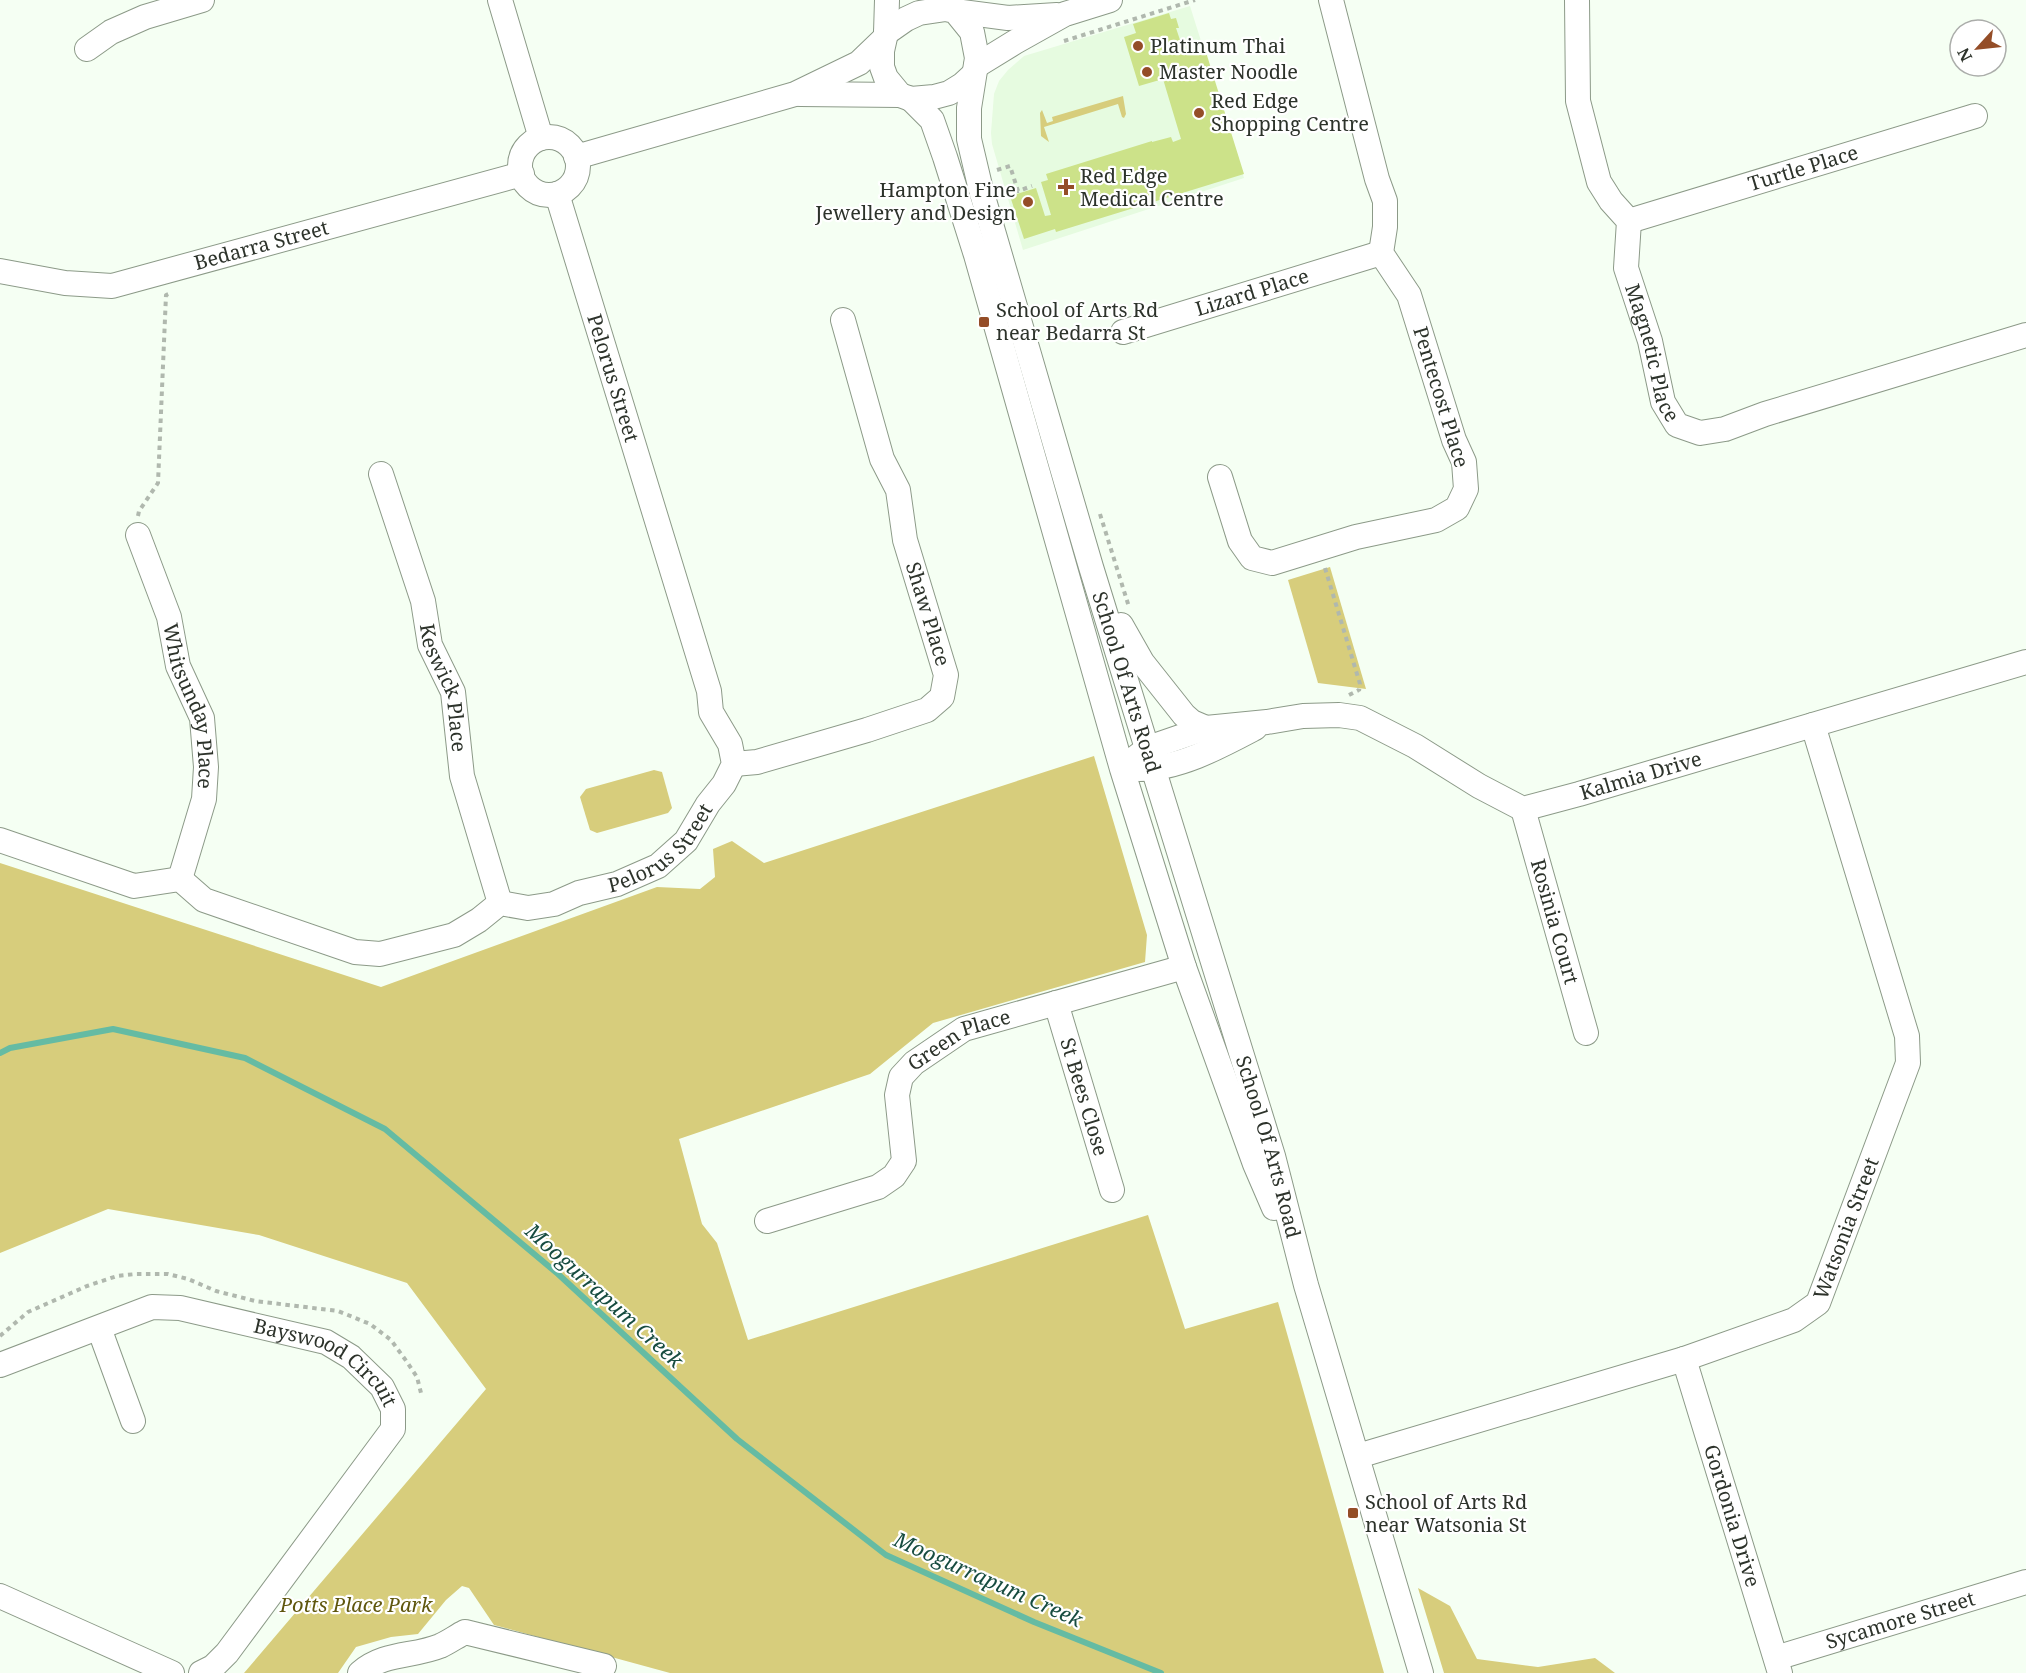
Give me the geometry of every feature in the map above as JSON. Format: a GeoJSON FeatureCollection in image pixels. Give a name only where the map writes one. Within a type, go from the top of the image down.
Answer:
{"type":"FeatureCollection","features":[{"type":"Feature","properties":{"kind":"street"},"geometry":{"type":"LineString","coordinates":[[87,49],[120,28],[202,0]]}},
{"type":"Feature","properties":{"kind":"street"},"geometry":{"type":"LineString","coordinates":[[500,0],[541,138]]}},
{"type":"Feature","properties":{"kind":"street"},"geometry":{"type":"LineString","coordinates":[[887,0],[882,67],[886,78],[906,97]]}},
{"type":"Feature","properties":{"kind":"street"},"geometry":{"type":"LineString","coordinates":[[795,94],[934,97],[949,93],[962,85],[975,70],[1015,42],[1065,14],[1110,0]]}},
{"type":"Feature","properties":{"kind":"street"},"geometry":{"type":"LineString","coordinates":[[1331,0],[1385,201],[1385,227],[1381,253]]}},
{"type":"Feature","properties":{"kind":"street"},"geometry":{"type":"LineString","coordinates":[[1577,0],[1578,101],[1599,182],[1611,201],[1629,221]]}},
{"type":"Feature","properties":{"kind":"street"},"geometry":{"type":"LineString","coordinates":[[576,157],[795,94],[859,63],[885,36],[906,19],[919,13],[946,7],[1008,18],[1065,14]]}},
{"type":"Feature","properties":{"kind":"street"},"geometry":{"type":"LineString","coordinates":[[946,7],[972,32],[975,45],[975,70]]}},
{"type":"Feature","properties":{"kind":"street","name":"School Of Arts Road"},"geometry":{"type":"LineString","coordinates":[[975,70],[969,108],[969,139],[981,190],[1091,567],[1273,1156],[1306,1285],[1422,1673]]}},
{"type":"Feature","properties":{"kind":"street","name":"School Of Arts Road"},"geometry":{"type":"LineString","coordinates":[[906,97],[932,120],[952,179],[979,266],[1122,769],[1184,967],[1256,1164],[1306,1285]]}},
{"type":"Feature","properties":{"kind":"street","name":"Turtle Place"},"geometry":{"type":"LineString","coordinates":[[1629,221],[1975,116]]}},
{"type":"Feature","properties":{"kind":"street"},"geometry":{"type":"LineString","coordinates":[[541,138],[558,138],[566,142],[576,157],[576,175],[566,190],[557,194],[540,193],[532,189],[522,174],[520,165],[526,148],[541,138]]}},
{"type":"Feature","properties":{"kind":"street","name":"Bedarra Street"},"geometry":{"type":"LineString","coordinates":[[0,271],[65,283],[112,286],[522,174]]}},
{"type":"Feature","properties":{"kind":"street","name":"Pelorus Street"},"geometry":{"type":"LineString","coordinates":[[500,903],[528,908],[554,904],[579,893],[617,884],[658,866],[686,841],[708,804],[724,784],[734,764],[730,744],[711,712],[709,691],[557,194]]}},
{"type":"Feature","properties":{"kind":"street","name":"Magnetic Place"},"geometry":{"type":"LineString","coordinates":[[1629,221],[1626,268],[1650,341],[1663,402],[1677,425],[1700,433],[1725,429],[1766,414],[2026,334]]}},
{"type":"Feature","properties":{"kind":"street","name":"Lizard Place"},"geometry":{"type":"LineString","coordinates":[[1123,332],[1381,253]]}},
{"type":"Feature","properties":{"kind":"street","name":"Pentecost Place"},"geometry":{"type":"LineString","coordinates":[[1220,477],[1240,541],[1252,558],[1272,563],[1356,537],[1436,520],[1457,508],[1466,489],[1464,462],[1454,440],[1409,295],[1381,253]]}},
{"type":"Feature","properties":{"kind":"street","name":"Shaw Place"},"geometry":{"type":"LineString","coordinates":[[734,764],[757,762],[867,730],[927,710],[942,697],[946,675],[905,540],[898,490],[882,459],[843,320]]}},
{"type":"Feature","properties":{"kind":"street","name":"Keswick Place"},"geometry":{"type":"LineString","coordinates":[[381,474],[423,601],[430,645],[453,692],[462,776],[500,903]]}},
{"type":"Feature","properties":{"kind":"street","name":"Whitsunday Place"},"geometry":{"type":"LineString","coordinates":[[138,535],[169,618],[178,666],[202,718],[206,767],[204,799],[180,879]]}},
{"type":"Feature","properties":{"kind":"street"},"geometry":{"type":"LineString","coordinates":[[1091,567],[1142,662],[1184,715],[1192,722],[1206,728]]}},
{"type":"Feature","properties":{"kind":"street","name":"Kalmia Drive"},"geometry":{"type":"LineString","coordinates":[[1523,809],[1579,795],[2026,662]]}},
{"type":"Feature","properties":{"kind":"street"},"geometry":{"type":"LineString","coordinates":[[1152,759],[1206,728],[1303,716],[1360,718],[1415,746],[1479,786],[1523,809]]}},
{"type":"Feature","properties":{"kind":"street"},"geometry":{"type":"LineString","coordinates":[[1122,769],[1152,759],[1210,751],[1267,722]]}},
{"type":"Feature","properties":{"kind":"street","name":"Watsonia Street"},"geometry":{"type":"LineString","coordinates":[[1358,1456],[1683,1359],[1794,1320],[1818,1303],[1908,1063],[1908,1036],[1814,725]]}},
{"type":"Feature","properties":{"kind":"street","name":"Rosinia Court"},"geometry":{"type":"LineString","coordinates":[[1523,809],[1586,1033]]}},
{"type":"Feature","properties":{"kind":"street"},"geometry":{"type":"LineString","coordinates":[[0,840],[134,886],[180,879],[204,900],[355,952],[380,954],[454,935],[500,903]]}},
{"type":"Feature","properties":{"kind":"street","name":"Green Place"},"geometry":{"type":"LineString","coordinates":[[767,1221],[878,1187],[894,1176],[904,1161],[897,1095],[901,1077],[914,1063],[964,1029],[1184,967]]}},
{"type":"Feature","properties":{"kind":"street","name":"St Bees Close"},"geometry":{"type":"LineString","coordinates":[[1056,1004],[1112,1190]]}},
{"type":"Feature","properties":{"kind":"street","name":"Bayswood Circuit"},"geometry":{"type":"LineString","coordinates":[[0,1365],[152,1307],[180,1308],[326,1342],[351,1357],[381,1386],[393,1409],[393,1429],[227,1653],[213,1667],[201,1673]]}},
{"type":"Feature","properties":{"kind":"street"},"geometry":{"type":"LineString","coordinates":[[99,1328],[133,1421]]}},
{"type":"Feature","properties":{"kind":"street","name":"Gordonia Drive"},"geometry":{"type":"LineString","coordinates":[[1683,1359],[1778,1665]]}},
{"type":"Feature","properties":{"kind":"street","name":"Sycamore Street"},"geometry":{"type":"LineString","coordinates":[[1778,1665],[2026,1582]]}},
{"type":"Feature","properties":{"kind":"street"},"geometry":{"type":"LineString","coordinates":[[0,1596],[172,1673]]}},
{"type":"Feature","properties":{"kind":"street"},"geometry":{"type":"LineString","coordinates":[[360,1673],[381,1659],[440,1646],[465,1632],[604,1666]]}},
{"type":"Feature","properties":{"kind":"path"},"geometry":{"type":"LineString","coordinates":[[1061,42],[1196,0]]}},
{"type":"Feature","properties":{"kind":"path"},"geometry":{"type":"LineString","coordinates":[[993,161],[996,170],[1010,166],[1018,191],[1032,186]]}},
{"type":"Feature","properties":{"kind":"path"},"geometry":{"type":"LineString","coordinates":[[138,535],[139,511],[158,483],[166,296],[171,294],[169,269]]}},
{"type":"Feature","properties":{"kind":"path"},"geometry":{"type":"LineString","coordinates":[[1099,512],[1131,613]]}},
{"type":"Feature","properties":{"kind":"path"},"geometry":{"type":"LineString","coordinates":[[1318,549],[1360,684],[1360,718]]}},
{"type":"Feature","properties":{"kind":"path"},"geometry":{"type":"LineString","coordinates":[[1341,697],[1359,690]]}},
{"type":"Feature","properties":{"kind":"shaded area"},"geometry":{"type":"Polygon","coordinates":[[[1190,6],[1244,178],[1023,250],[992,144],[994,94],[999,81],[1024,56],[1190,6]]]}},
{"type":"Feature","properties":{"kind":"green space"},"geometry":{"type":"Polygon","coordinates":[[[1123,96],[1126,114],[1124,118],[1118,104],[1044,127],[1049,142],[1041,136],[1040,113],[1042,110],[1047,123],[1053,121],[1052,117],[1123,96]]]}},
{"type":"Feature","properties":{"kind":"green space"},"geometry":{"type":"Polygon","coordinates":[[[1330,567],[1366,689],[1318,683],[1288,580],[1330,567]]]}},
{"type":"Feature","properties":{"kind":"green space","name":"Potts Place Park"},"geometry":{"type":"Polygon","coordinates":[[[1094,756],[1147,935],[1145,962],[933,1023],[870,1074],[679,1139],[702,1224],[717,1243],[748,1340],[1148,1215],[1185,1329],[1278,1302],[1384,1673],[670,1673],[494,1625],[469,1588],[462,1586],[446,1600],[418,1634],[391,1637],[356,1647],[338,1673],[244,1673],[486,1389],[407,1283],[259,1235],[108,1209],[0,1253],[0,863],[381,987],[657,887],[700,889],[715,877],[713,849],[732,841],[764,863],[1094,756]]]}},
{"type":"Feature","properties":{"kind":"green space"},"geometry":{"type":"Polygon","coordinates":[[[654,770],[662,772],[672,808],[668,813],[597,833],[590,830],[580,797],[586,789],[654,770]]]}},
{"type":"Feature","properties":{"kind":"green space"},"geometry":{"type":"Polygon","coordinates":[[[1418,1588],[1450,1606],[1477,1659],[1538,1667],[1595,1658],[1615,1673],[1444,1673],[1418,1588]]]}},
{"type":"Feature","properties":{"kind":"building","name":"Red Edge Shopping Centre"},"geometry":{"type":"Polygon","coordinates":[[[1169,13],[1171,19],[1176,18],[1179,28],[1176,28],[1185,55],[1205,49],[1244,174],[1056,232],[1055,229],[1024,239],[1010,196],[1036,188],[1045,216],[1051,215],[1041,182],[1048,180],[1046,174],[1152,141],[1171,137],[1173,142],[1181,139],[1163,79],[1139,86],[1124,37],[1136,33],[1133,24],[1169,13]]]}},
{"type":"Feature","properties":{"kind":"waterway","name":"Moogurrapum Creek"},"geometry":{"type":"LineString","coordinates":[[0,1053],[10,1048],[113,1029],[245,1058],[385,1129],[558,1274],[737,1439],[886,1555],[1034,1622],[1161,1673]]}},
{"type":"Feature","properties":{"kind":"place","name":"Platinum Thai"},"geometry":{"type":"Point","coordinates":[1138,46]}},
{"type":"Feature","properties":{"kind":"place","name":"Master Noodle"},"geometry":{"type":"Point","coordinates":[1147,72]}},
{"type":"Feature","properties":{"kind":"place","name":"Red Edge Shopping Centre"},"geometry":{"type":"Point","coordinates":[1199,113]}},
{"type":"Feature","properties":{"kind":"place","name":"Red Edge Medical Centre"},"geometry":{"type":"Point","coordinates":[1066,187]}},
{"type":"Feature","properties":{"kind":"place","name":"Hampton Fine Jewellery and Design"},"geometry":{"type":"Point","coordinates":[1028,202]}},
{"type":"Feature","properties":{"kind":"place","name":"School of Arts Rd near Bedarra St"},"geometry":{"type":"Point","coordinates":[984,322]}},
{"type":"Feature","properties":{"kind":"place","name":"School of Arts Rd near Watsonia St"},"geometry":{"type":"Point","coordinates":[1353,1513]}}]}
